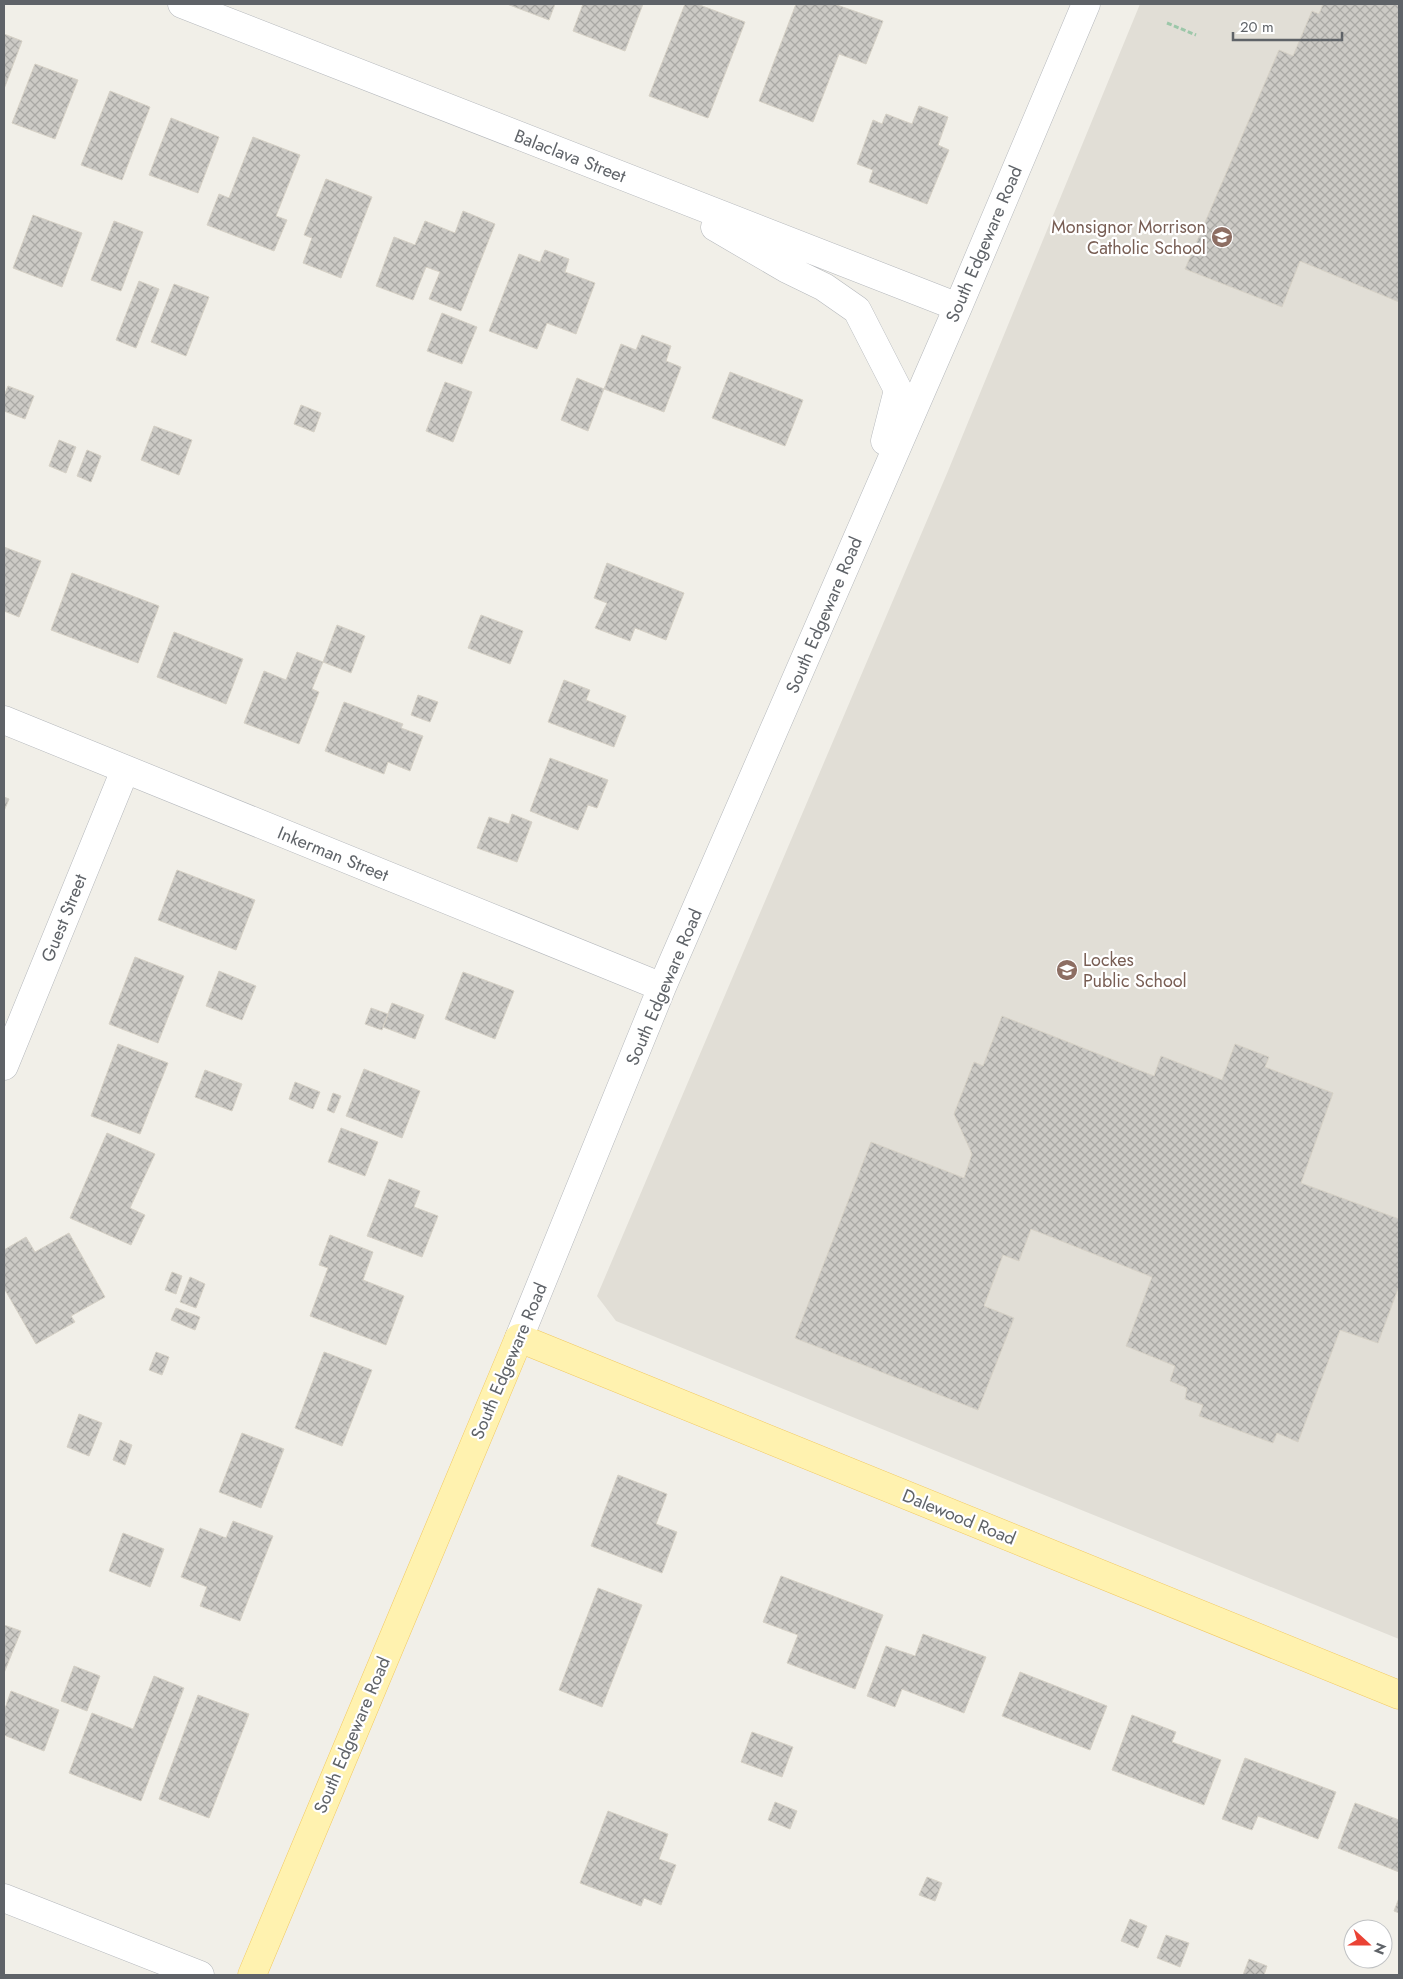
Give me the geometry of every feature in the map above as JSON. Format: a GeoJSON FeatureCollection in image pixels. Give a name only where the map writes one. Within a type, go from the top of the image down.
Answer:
{"type":"FeatureCollection","features":[{"type":"Feature","properties":{"kind":"main road","name":"Dalewood Road"},"geometry":{"type":"LineString","coordinates":[[519,1338],[1399,1695]]}},
{"type":"Feature","properties":{"kind":"main road","name":"South Edgeware Road"},"geometry":{"type":"LineString","coordinates":[[252,1975],[519,1338]]}},
{"type":"Feature","properties":{"kind":"street","name":"Balaclava Street"},"geometry":{"type":"LineString","coordinates":[[182,4],[958,308]]}},
{"type":"Feature","properties":{"kind":"street","name":"South Edgeware Road"},"geometry":{"type":"LineString","coordinates":[[519,1338],[662,987],[958,308],[1086,4]]}},
{"type":"Feature","properties":{"kind":"street"},"geometry":{"type":"LineString","coordinates":[[636,182],[824,287],[857,310],[898,390],[860,530]]}},
{"type":"Feature","properties":{"kind":"street","name":"Inkerman Street"},"geometry":{"type":"LineString","coordinates":[[4,720],[662,987]]}},
{"type":"Feature","properties":{"kind":"street","name":"Guest Street"},"geometry":{"type":"LineString","coordinates":[[4,1066],[125,770]]}},
{"type":"Feature","properties":{"kind":"street"},"geometry":{"type":"LineString","coordinates":[[4,1898],[200,1975]]}},
{"type":"Feature","properties":{"kind":"path"},"geometry":{"type":"LineString","coordinates":[[1167,23],[1196,36]]}},
{"type":"Feature","properties":{"kind":"shaded area","name":"Lockes Public School"},"geometry":{"type":"Polygon","coordinates":[[[1140,4],[1399,4],[1399,1639],[616,1321],[597,1296],[948,471],[1140,4]]]}},
{"type":"Feature","properties":{"kind":"building"},"geometry":{"type":"Polygon","coordinates":[[[507,4],[555,4],[549,20],[507,4]]]}},
{"type":"Feature","properties":{"kind":"building"},"geometry":{"type":"Polygon","coordinates":[[[583,4],[643,4],[625,51],[573,31],[583,4]]]}},
{"type":"Feature","properties":{"kind":"building"},"geometry":{"type":"Polygon","coordinates":[[[685,4],[697,4],[745,22],[708,118],[649,96],[685,4]]]}},
{"type":"Feature","properties":{"kind":"building"},"geometry":{"type":"Polygon","coordinates":[[[796,4],[834,4],[883,21],[866,64],[839,54],[813,122],[759,101],[796,4]]]}},
{"type":"Feature","properties":{"kind":"building"},"geometry":{"type":"Polygon","coordinates":[[[1323,4],[1399,4],[1399,302],[1300,261],[1282,307],[1185,269],[1279,50],[1293,56],[1312,11],[1319,14],[1323,4]]]}},
{"type":"Feature","properties":{"kind":"building"},"geometry":{"type":"Polygon","coordinates":[[[4,34],[22,41],[4,89],[4,34]]]}},
{"type":"Feature","properties":{"kind":"building"},"geometry":{"type":"Polygon","coordinates":[[[35,64],[78,80],[55,139],[12,123],[35,64]]]}},
{"type":"Feature","properties":{"kind":"building"},"geometry":{"type":"Polygon","coordinates":[[[110,91],[150,107],[122,180],[81,165],[110,91]]]}},
{"type":"Feature","properties":{"kind":"building"},"geometry":{"type":"Polygon","coordinates":[[[919,106],[948,117],[938,145],[949,150],[927,204],[869,182],[873,170],[857,164],[873,120],[882,124],[886,114],[912,124],[919,106]]]}},
{"type":"Feature","properties":{"kind":"building"},"geometry":{"type":"Polygon","coordinates":[[[171,118],[219,137],[198,193],[149,175],[171,118]]]}},
{"type":"Feature","properties":{"kind":"building"},"geometry":{"type":"Polygon","coordinates":[[[253,137],[300,155],[276,216],[287,220],[274,251],[207,225],[219,194],[229,198],[253,137]]]}},
{"type":"Feature","properties":{"kind":"building"},"geometry":{"type":"Polygon","coordinates":[[[326,179],[372,197],[341,278],[303,263],[312,238],[304,235],[326,179]]]}},
{"type":"Feature","properties":{"kind":"building"},"geometry":{"type":"Polygon","coordinates":[[[463,211],[495,224],[461,311],[429,299],[440,272],[426,267],[413,300],[376,286],[394,237],[415,245],[425,221],[455,233],[463,211]]]}},
{"type":"Feature","properties":{"kind":"building"},"geometry":{"type":"Polygon","coordinates":[[[33,215],[82,233],[62,287],[13,268],[33,215]]]}},
{"type":"Feature","properties":{"kind":"building"},"geometry":{"type":"Polygon","coordinates":[[[114,221],[143,232],[121,291],[91,280],[114,221]]]}},
{"type":"Feature","properties":{"kind":"building"},"geometry":{"type":"Polygon","coordinates":[[[545,250],[569,259],[565,272],[595,283],[576,334],[547,323],[537,349],[489,331],[519,254],[540,262],[545,250]]]}},
{"type":"Feature","properties":{"kind":"building"},"geometry":{"type":"Polygon","coordinates":[[[139,281],[159,289],[136,348],[116,340],[139,281]]]}},
{"type":"Feature","properties":{"kind":"building"},"geometry":{"type":"Polygon","coordinates":[[[174,284],[209,297],[186,356],[151,342],[174,284]]]}},
{"type":"Feature","properties":{"kind":"building"},"geometry":{"type":"Polygon","coordinates":[[[442,313],[477,327],[462,364],[427,351],[442,313]]]}},
{"type":"Feature","properties":{"kind":"building"},"geometry":{"type":"Polygon","coordinates":[[[642,335],[671,346],[666,361],[681,367],[664,412],[604,389],[621,344],[636,350],[642,335]]]}},
{"type":"Feature","properties":{"kind":"building"},"geometry":{"type":"Polygon","coordinates":[[[730,372],[803,400],[785,446],[712,418],[730,372]]]}},
{"type":"Feature","properties":{"kind":"building"},"geometry":{"type":"Polygon","coordinates":[[[577,378],[604,389],[588,431],[561,420],[577,378]]]}},
{"type":"Feature","properties":{"kind":"building"},"geometry":{"type":"Polygon","coordinates":[[[445,382],[472,392],[453,442],[426,431],[445,382]]]}},
{"type":"Feature","properties":{"kind":"building"},"geometry":{"type":"Polygon","coordinates":[[[8,386],[34,396],[25,419],[4,411],[4,396],[8,386]]]}},
{"type":"Feature","properties":{"kind":"building"},"geometry":{"type":"Polygon","coordinates":[[[301,405],[321,413],[314,432],[294,424],[301,405]]]}},
{"type":"Feature","properties":{"kind":"building"},"geometry":{"type":"Polygon","coordinates":[[[154,426],[192,440],[179,475],[141,460],[154,426]]]}},
{"type":"Feature","properties":{"kind":"building"},"geometry":{"type":"Polygon","coordinates":[[[59,440],[76,447],[66,473],[49,466],[59,440]]]}},
{"type":"Feature","properties":{"kind":"building"},"geometry":{"type":"Polygon","coordinates":[[[87,450],[101,456],[91,482],[77,476],[87,450]]]}},
{"type":"Feature","properties":{"kind":"building"},"geometry":{"type":"Polygon","coordinates":[[[4,547],[41,561],[19,617],[4,611],[4,547]]]}},
{"type":"Feature","properties":{"kind":"building"},"geometry":{"type":"Polygon","coordinates":[[[607,563],[684,593],[666,640],[635,628],[630,641],[595,628],[607,603],[594,598],[607,563]]]}},
{"type":"Feature","properties":{"kind":"building"},"geometry":{"type":"Polygon","coordinates":[[[72,573],[159,606],[138,663],[51,630],[72,573]]]}},
{"type":"Feature","properties":{"kind":"building"},"geometry":{"type":"Polygon","coordinates":[[[481,615],[523,631],[510,664],[468,648],[481,615]]]}},
{"type":"Feature","properties":{"kind":"building"},"geometry":{"type":"Polygon","coordinates":[[[337,625],[365,636],[351,673],[323,662],[337,625]]]}},
{"type":"Feature","properties":{"kind":"building"},"geometry":{"type":"Polygon","coordinates":[[[174,632],[243,659],[226,704],[157,677],[174,632]]]}},
{"type":"Feature","properties":{"kind":"building"},"geometry":{"type":"Polygon","coordinates":[[[297,652],[323,662],[312,689],[319,692],[299,744],[244,723],[264,671],[286,680],[297,652]]]}},
{"type":"Feature","properties":{"kind":"building"},"geometry":{"type":"Polygon","coordinates":[[[564,680],[590,690],[586,700],[626,716],[614,747],[548,722],[564,680]]]}},
{"type":"Feature","properties":{"kind":"building"},"geometry":{"type":"Polygon","coordinates":[[[418,695],[438,702],[430,722],[411,715],[418,695]]]}},
{"type":"Feature","properties":{"kind":"building"},"geometry":{"type":"Polygon","coordinates":[[[344,702],[403,724],[401,728],[423,736],[410,771],[388,762],[384,774],[325,751],[344,702]]]}},
{"type":"Feature","properties":{"kind":"building"},"geometry":{"type":"Polygon","coordinates":[[[550,758],[608,780],[597,808],[588,805],[578,830],[530,811],[550,758]]]}},
{"type":"Feature","properties":{"kind":"building"},"geometry":{"type":"Polygon","coordinates":[[[4,797],[9,799],[4,811],[4,797]]]}},
{"type":"Feature","properties":{"kind":"building"},"geometry":{"type":"Polygon","coordinates":[[[512,814],[532,822],[517,862],[477,848],[489,817],[509,824],[512,814]]]}},
{"type":"Feature","properties":{"kind":"building"},"geometry":{"type":"Polygon","coordinates":[[[177,870],[255,900],[236,950],[158,920],[177,870]]]}},
{"type":"Feature","properties":{"kind":"building"},"geometry":{"type":"Polygon","coordinates":[[[135,957],[184,976],[158,1043],[109,1024],[135,957]]]}},
{"type":"Feature","properties":{"kind":"building"},"geometry":{"type":"Polygon","coordinates":[[[219,971],[256,986],[242,1020],[206,1006],[219,971]]]}},
{"type":"Feature","properties":{"kind":"building"},"geometry":{"type":"Polygon","coordinates":[[[463,972],[514,991],[495,1039],[445,1019],[463,972]]]}},
{"type":"Feature","properties":{"kind":"building"},"geometry":{"type":"Polygon","coordinates":[[[392,1003],[424,1015],[415,1039],[383,1027],[392,1003]]]}},
{"type":"Feature","properties":{"kind":"building"},"geometry":{"type":"Polygon","coordinates":[[[371,1008],[388,1014],[382,1030],[365,1024],[371,1008]]]}},
{"type":"Feature","properties":{"kind":"building"},"geometry":{"type":"Polygon","coordinates":[[[1002,1016],[1154,1076],[1161,1056],[1222,1080],[1235,1044],[1269,1057],[1265,1067],[1333,1093],[1301,1183],[1399,1219],[1399,1286],[1378,1343],[1340,1330],[1298,1442],[1277,1433],[1273,1443],[1199,1416],[1203,1405],[1185,1399],[1187,1388],[1170,1381],[1175,1366],[1126,1346],[1152,1277],[1031,1229],[1019,1261],[1003,1255],[984,1306],[1014,1318],[978,1410],[795,1338],[871,1142],[964,1178],[972,1154],[954,1114],[974,1062],[983,1066],[1002,1016]]]}},
{"type":"Feature","properties":{"kind":"building"},"geometry":{"type":"Polygon","coordinates":[[[118,1044],[168,1063],[140,1134],[91,1116],[118,1044]]]}},
{"type":"Feature","properties":{"kind":"building"},"geometry":{"type":"Polygon","coordinates":[[[364,1069],[420,1091],[402,1138],[346,1116],[364,1069]]]}},
{"type":"Feature","properties":{"kind":"building"},"geometry":{"type":"Polygon","coordinates":[[[205,1070],[242,1084],[232,1111],[195,1097],[205,1070]]]}},
{"type":"Feature","properties":{"kind":"building"},"geometry":{"type":"Polygon","coordinates":[[[295,1082],[320,1092],[313,1109],[289,1099],[295,1082]]]}},
{"type":"Feature","properties":{"kind":"building"},"geometry":{"type":"Polygon","coordinates":[[[333,1093],[341,1096],[334,1113],[327,1110],[333,1093]]]}},
{"type":"Feature","properties":{"kind":"building"},"geometry":{"type":"Polygon","coordinates":[[[341,1128],[378,1142],[365,1176],[328,1162],[341,1128]]]}},
{"type":"Feature","properties":{"kind":"building"},"geometry":{"type":"Polygon","coordinates":[[[107,1133],[155,1154],[130,1208],[145,1215],[131,1245],[70,1218],[107,1133]]]}},
{"type":"Feature","properties":{"kind":"building"},"geometry":{"type":"Polygon","coordinates":[[[389,1179],[420,1191],[414,1207],[438,1216],[422,1257],[367,1236],[389,1179]]]}},
{"type":"Feature","properties":{"kind":"building"},"geometry":{"type":"Polygon","coordinates":[[[69,1233],[105,1297],[71,1316],[75,1322],[36,1344],[4,1288],[4,1250],[26,1237],[35,1252],[69,1233]]]}},
{"type":"Feature","properties":{"kind":"building"},"geometry":{"type":"Polygon","coordinates":[[[330,1235],[373,1252],[363,1280],[404,1296],[386,1345],[310,1316],[328,1268],[319,1265],[330,1235]]]}},
{"type":"Feature","properties":{"kind":"building"},"geometry":{"type":"Polygon","coordinates":[[[172,1272],[182,1276],[176,1294],[165,1290],[172,1272]]]}},
{"type":"Feature","properties":{"kind":"building"},"geometry":{"type":"Polygon","coordinates":[[[190,1277],[205,1284],[196,1308],[180,1302],[190,1277]]]}},
{"type":"Feature","properties":{"kind":"building"},"geometry":{"type":"Polygon","coordinates":[[[176,1308],[200,1317],[195,1330],[171,1320],[176,1308]]]}},
{"type":"Feature","properties":{"kind":"building"},"geometry":{"type":"Polygon","coordinates":[[[156,1352],[169,1357],[162,1375],[149,1370],[156,1352]]]}},
{"type":"Feature","properties":{"kind":"building"},"geometry":{"type":"Polygon","coordinates":[[[324,1352],[372,1370],[342,1446],[295,1428],[324,1352]]]}},
{"type":"Feature","properties":{"kind":"building"},"geometry":{"type":"Polygon","coordinates":[[[79,1414],[102,1423],[89,1456],[67,1447],[79,1414]]]}},
{"type":"Feature","properties":{"kind":"building"},"geometry":{"type":"Polygon","coordinates":[[[242,1433],[284,1449],[261,1508],[219,1492],[242,1433]]]}},
{"type":"Feature","properties":{"kind":"building"},"geometry":{"type":"Polygon","coordinates":[[[120,1440],[132,1445],[125,1465],[113,1460],[120,1440]]]}},
{"type":"Feature","properties":{"kind":"building"},"geometry":{"type":"Polygon","coordinates":[[[618,1475],[667,1494],[656,1524],[677,1532],[662,1573],[591,1546],[618,1475]]]}},
{"type":"Feature","properties":{"kind":"building"},"geometry":{"type":"Polygon","coordinates":[[[233,1521],[273,1536],[240,1621],[200,1606],[207,1587],[181,1577],[200,1528],[226,1538],[233,1521]]]}},
{"type":"Feature","properties":{"kind":"building"},"geometry":{"type":"Polygon","coordinates":[[[123,1533],[164,1549],[150,1587],[109,1571],[123,1533]]]}},
{"type":"Feature","properties":{"kind":"building"},"geometry":{"type":"Polygon","coordinates":[[[781,1576],[883,1615],[855,1689],[787,1663],[798,1635],[763,1622],[781,1576]]]}},
{"type":"Feature","properties":{"kind":"building"},"geometry":{"type":"Polygon","coordinates":[[[598,1588],[642,1605],[602,1707],[559,1690],[598,1588]]]}},
{"type":"Feature","properties":{"kind":"building"},"geometry":{"type":"Polygon","coordinates":[[[4,1625],[21,1631],[4,1673],[4,1625]]]}},
{"type":"Feature","properties":{"kind":"building"},"geometry":{"type":"Polygon","coordinates":[[[923,1634],[986,1657],[964,1713],[902,1689],[895,1707],[867,1696],[886,1646],[915,1656],[923,1634]]]}},
{"type":"Feature","properties":{"kind":"building"},"geometry":{"type":"Polygon","coordinates":[[[74,1666],[100,1676],[87,1711],[61,1701],[74,1666]]]}},
{"type":"Feature","properties":{"kind":"building"},"geometry":{"type":"Polygon","coordinates":[[[1020,1672],[1107,1706],[1090,1750],[1002,1716],[1020,1672]]]}},
{"type":"Feature","properties":{"kind":"building"},"geometry":{"type":"Polygon","coordinates":[[[154,1676],[184,1688],[141,1801],[69,1773],[92,1713],[133,1729],[154,1676]]]}},
{"type":"Feature","properties":{"kind":"building"},"geometry":{"type":"Polygon","coordinates":[[[11,1691],[59,1710],[44,1751],[4,1735],[4,1711],[11,1691]]]}},
{"type":"Feature","properties":{"kind":"building"},"geometry":{"type":"Polygon","coordinates":[[[198,1695],[249,1714],[209,1818],[159,1799],[198,1695]]]}},
{"type":"Feature","properties":{"kind":"building"},"geometry":{"type":"Polygon","coordinates":[[[1132,1715],[1176,1732],[1172,1742],[1221,1760],[1204,1805],[1112,1770],[1132,1715]]]}},
{"type":"Feature","properties":{"kind":"building"},"geometry":{"type":"Polygon","coordinates":[[[752,1732],[793,1747],[782,1777],[741,1762],[752,1732]]]}},
{"type":"Feature","properties":{"kind":"building"},"geometry":{"type":"Polygon","coordinates":[[[1245,1758],[1336,1792],[1318,1839],[1258,1816],[1252,1830],[1222,1819],[1245,1758]]]}},
{"type":"Feature","properties":{"kind":"building"},"geometry":{"type":"Polygon","coordinates":[[[775,1802],[797,1811],[790,1829],[768,1820],[775,1802]]]}},
{"type":"Feature","properties":{"kind":"building"},"geometry":{"type":"Polygon","coordinates":[[[1355,1803],[1399,1820],[1399,1872],[1338,1848],[1355,1803]]]}},
{"type":"Feature","properties":{"kind":"building"},"geometry":{"type":"Polygon","coordinates":[[[608,1811],[668,1834],[659,1859],[676,1865],[661,1905],[644,1898],[641,1906],[580,1883],[608,1811]]]}},
{"type":"Feature","properties":{"kind":"building"},"geometry":{"type":"Polygon","coordinates":[[[927,1877],[942,1883],[935,1901],[919,1895],[927,1877]]]}},
{"type":"Feature","properties":{"kind":"building"},"geometry":{"type":"Polygon","coordinates":[[[1399,1898],[1399,1913],[1394,1911],[1399,1898]]]}},
{"type":"Feature","properties":{"kind":"building"},"geometry":{"type":"Polygon","coordinates":[[[1130,1919],[1147,1926],[1138,1948],[1121,1941],[1130,1919]]]}},
{"type":"Feature","properties":{"kind":"building"},"geometry":{"type":"Polygon","coordinates":[[[1166,1935],[1189,1943],[1180,1967],[1157,1958],[1166,1935]]]}},
{"type":"Feature","properties":{"kind":"building"},"geometry":{"type":"Polygon","coordinates":[[[1249,1959],[1267,1966],[1264,1975],[1243,1975],[1249,1959]]]}},
{"type":"Feature","properties":{"kind":"place","name":"Monsignor Morrison Catholic School"},"geometry":{"type":"Point","coordinates":[1222,237]}},
{"type":"Feature","properties":{"kind":"place","name":"Lockes Public School"},"geometry":{"type":"Point","coordinates":[1067,970]}}]}
